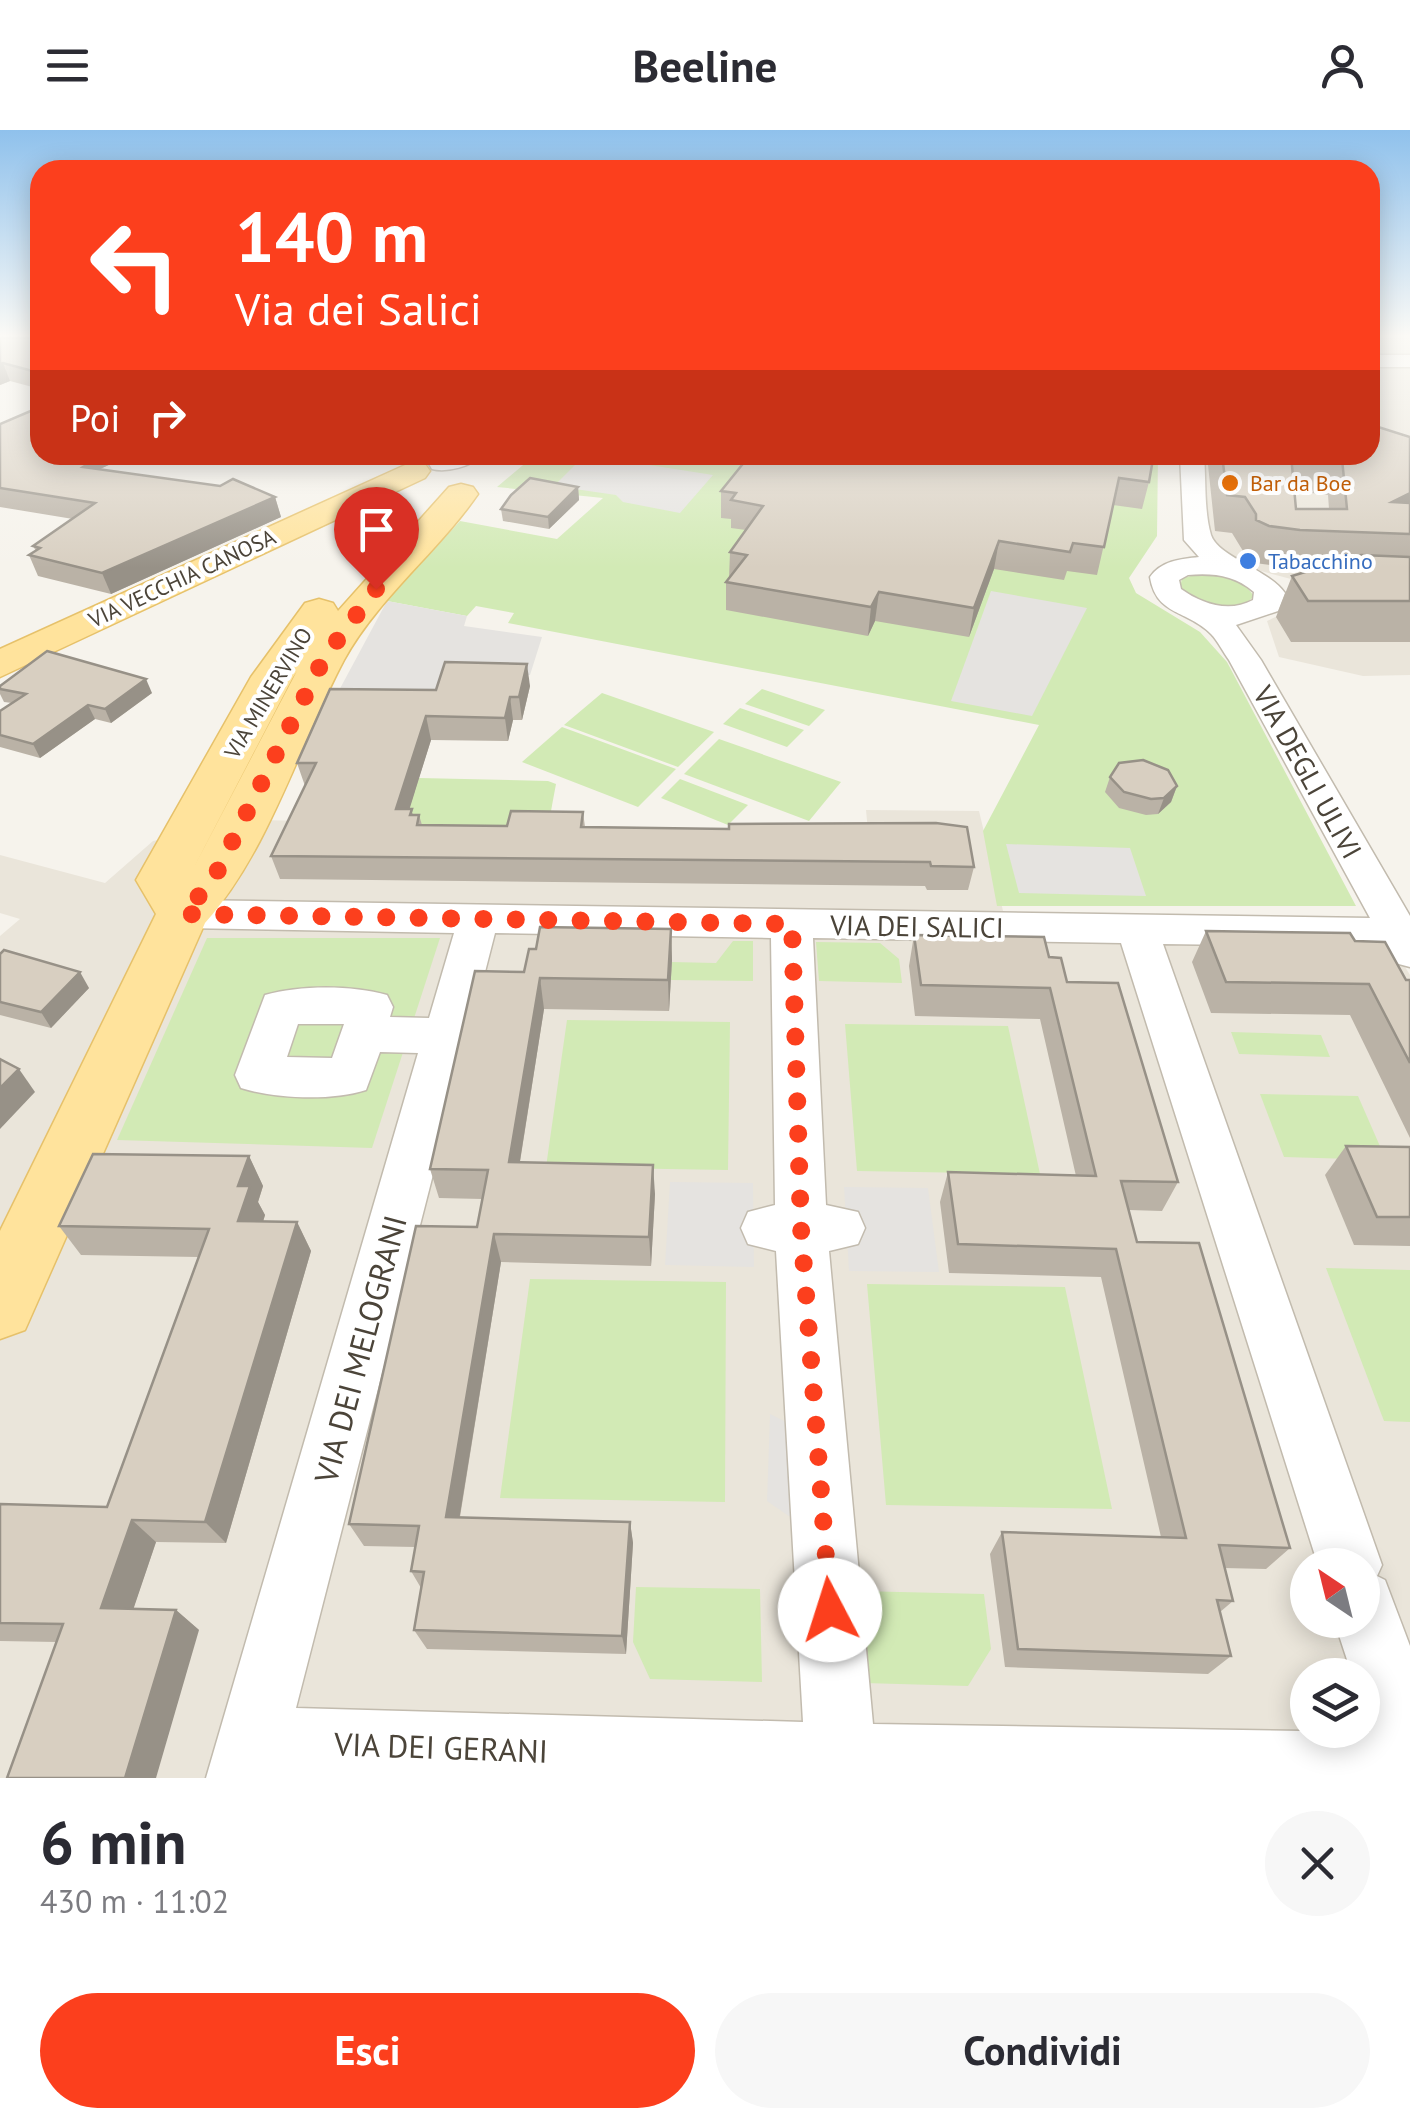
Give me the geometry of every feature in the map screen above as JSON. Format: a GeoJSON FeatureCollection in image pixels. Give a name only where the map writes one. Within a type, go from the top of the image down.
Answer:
{"type":"FeatureCollection","features":[{"type":"Feature","properties":{"kind":"main road","name":"VIA VECCHIA CANOSA"},"geometry":{"type":"LineString","coordinates":[[0,664],[366,495],[448,475]]}},
{"type":"Feature","properties":{"kind":"main road","name":"VIA MINERVINO"},"geometry":{"type":"LineString","coordinates":[[1,1301],[183,914],[213,880],[330,648],[372,594],[448,475]]}},
{"type":"Feature","properties":{"kind":"street"},"geometry":{"type":"LineString","coordinates":[[1171,465],[1176,549],[1170,571],[1164,577],[1167,592],[1190,607],[1221,615],[1270,591]]}},
{"type":"Feature","properties":{"kind":"street"},"geometry":{"type":"LineString","coordinates":[[1193,465],[1198,540],[1213,556],[1270,591]]}},
{"type":"Feature","properties":{"kind":"street"},"geometry":{"type":"LineString","coordinates":[[1170,571],[1210,565],[1270,591]]}},
{"type":"Feature","properties":{"kind":"street","name":"VIA DEGLI ULIVI"},"geometry":{"type":"LineString","coordinates":[[1270,591],[1270,657],[1410,892]]}},
{"type":"Feature","properties":{"kind":"street","name":"VIA DEGLI ULIVI"},"geometry":{"type":"LineString","coordinates":[[1190,607],[1221,626],[1245,660],[1406,939]]}},
{"type":"Feature","properties":{"kind":"street","name":"VIA DEI SALICI"},"geometry":{"type":"LineString","coordinates":[[183,914],[1137,930],[1406,939]]}},
{"type":"Feature","properties":{"kind":"street","name":"VIA DEI MELOGRANI"},"geometry":{"type":"LineString","coordinates":[[247,1760],[478,920]]}},
{"type":"Feature","properties":{"kind":"street"},"geometry":{"type":"LineString","coordinates":[[792,924],[802,1228],[841,1758]]}},
{"type":"Feature","properties":{"kind":"street"},"geometry":{"type":"LineString","coordinates":[[1137,930],[1344,1548]]}},
{"type":"Feature","properties":{"kind":"street"},"geometry":{"type":"LineString","coordinates":[[363,1034],[445,1036]]}},
{"type":"Feature","properties":{"kind":"street"},"geometry":{"type":"LineString","coordinates":[[1374,1638],[1410,1746]]}},
{"type":"Feature","properties":{"kind":"street","name":"VIA DEI GERANI"},"geometry":{"type":"LineString","coordinates":[[247,1760],[841,1758],[1410,1769]]}},
{"type":"Feature","properties":{"kind":"shaded area"},"geometry":{"type":"Polygon","coordinates":[[[1380,415],[1410,415],[1410,675],[1363,676],[1279,657],[1267,621],[1308,602],[1291,579],[1261,571],[1226,553],[1208,537],[1200,465],[1380,465],[1380,415]]]}},
{"type":"Feature","properties":{"kind":"shaded area"},"geometry":{"type":"Polygon","coordinates":[[[575,465],[649,465],[713,475],[680,513],[623,502],[616,495],[554,486],[575,465]]]}},
{"type":"Feature","properties":{"kind":"shaded area"},"geometry":{"type":"Polygon","coordinates":[[[991,591],[1087,608],[1032,716],[951,701],[991,591]]]}},
{"type":"Feature","properties":{"kind":"shaded area"},"geometry":{"type":"Polygon","coordinates":[[[387,601],[467,616],[464,626],[542,637],[530,675],[453,675],[446,697],[336,696],[387,601]]]}},
{"type":"Feature","properties":{"kind":"shaded area"},"geometry":{"type":"Polygon","coordinates":[[[866,810],[979,811],[1010,940],[1387,938],[1410,975],[1410,1778],[0,1778],[0,936],[20,919],[0,913],[0,855],[105,883],[153,841],[256,820],[868,831],[866,810]]]}},
{"type":"Feature","properties":{"kind":"shaded area"},"geometry":{"type":"Polygon","coordinates":[[[1006,844],[1130,848],[1146,896],[1019,893],[1006,844]]]}},
{"type":"Feature","properties":{"kind":"shaded area"},"geometry":{"type":"Polygon","coordinates":[[[670,1182],[753,1183],[754,1267],[665,1265],[670,1182]]]}},
{"type":"Feature","properties":{"kind":"shaded area"},"geometry":{"type":"Polygon","coordinates":[[[844,1187],[928,1188],[939,1272],[849,1271],[844,1187]]]}},
{"type":"Feature","properties":{"kind":"shaded area"},"geometry":{"type":"Polygon","coordinates":[[[770,1414],[796,1427],[796,1521],[767,1501],[770,1414]]]}},
{"type":"Feature","properties":{"kind":"green space"},"geometry":{"type":"Polygon","coordinates":[[[523,465],[1158,465],[1157,536],[1129,578],[1136,593],[1200,632],[1227,662],[1356,906],[997,906],[983,831],[1039,725],[508,623],[514,613],[476,606],[467,616],[387,601],[460,521],[557,539],[603,498],[497,487],[523,465]]]}},
{"type":"Feature","properties":{"kind":"green space"},"geometry":{"type":"Polygon","coordinates":[[[1209,572],[1241,580],[1254,596],[1238,606],[1217,606],[1196,600],[1180,588],[1182,578],[1209,572]]]}},
{"type":"Feature","properties":{"kind":"green space"},"geometry":{"type":"Polygon","coordinates":[[[762,689],[825,710],[809,726],[745,704],[762,689]]]}},
{"type":"Feature","properties":{"kind":"green space"},"geometry":{"type":"Polygon","coordinates":[[[602,693],[714,732],[678,767],[564,725],[602,693]]]}},
{"type":"Feature","properties":{"kind":"green space"},"geometry":{"type":"Polygon","coordinates":[[[740,708],[804,730],[787,747],[723,724],[740,708]]]}},
{"type":"Feature","properties":{"kind":"green space"},"geometry":{"type":"Polygon","coordinates":[[[562,727],[676,769],[638,807],[522,762],[562,727]]]}},
{"type":"Feature","properties":{"kind":"green space"},"geometry":{"type":"Polygon","coordinates":[[[719,739],[841,782],[809,821],[684,774],[719,739]]]}},
{"type":"Feature","properties":{"kind":"green space"},"geometry":{"type":"Polygon","coordinates":[[[419,778],[556,784],[548,827],[402,824],[419,778]]]}},
{"type":"Feature","properties":{"kind":"green space"},"geometry":{"type":"Polygon","coordinates":[[[680,779],[748,805],[728,825],[661,798],[680,779]]]}},
{"type":"Feature","properties":{"kind":"green space"},"geometry":{"type":"Polygon","coordinates":[[[207,938],[440,938],[372,1148],[117,1140],[207,938]]]}},
{"type":"Feature","properties":{"kind":"green space"},"geometry":{"type":"Polygon","coordinates":[[[733,941],[753,941],[753,981],[670,980],[671,962],[716,963],[733,941]]]}},
{"type":"Feature","properties":{"kind":"green space"},"geometry":{"type":"Polygon","coordinates":[[[816,942],[880,943],[899,959],[902,983],[819,981],[816,942]]]}},
{"type":"Feature","properties":{"kind":"green space"},"geometry":{"type":"Polygon","coordinates":[[[567,1020],[730,1022],[728,1170],[546,1167],[567,1020]]]}},
{"type":"Feature","properties":{"kind":"green space"},"geometry":{"type":"Polygon","coordinates":[[[845,1024],[1008,1026],[1040,1174],[857,1171],[845,1024]]]}},
{"type":"Feature","properties":{"kind":"green space"},"geometry":{"type":"Polygon","coordinates":[[[1231,1032],[1321,1035],[1330,1057],[1239,1054],[1231,1032]]]}},
{"type":"Feature","properties":{"kind":"green space"},"geometry":{"type":"Polygon","coordinates":[[[1260,1094],[1358,1096],[1386,1160],[1284,1157],[1260,1094]]]}},
{"type":"Feature","properties":{"kind":"green space"},"geometry":{"type":"Polygon","coordinates":[[[1326,1268],[1410,1270],[1410,1422],[1384,1421],[1326,1268]]]}},
{"type":"Feature","properties":{"kind":"green space"},"geometry":{"type":"Polygon","coordinates":[[[530,1279],[726,1282],[725,1502],[500,1498],[530,1279]]]}},
{"type":"Feature","properties":{"kind":"green space"},"geometry":{"type":"Polygon","coordinates":[[[867,1284],[1065,1287],[1112,1509],[886,1505],[867,1284]]]}},
{"type":"Feature","properties":{"kind":"green space"},"geometry":{"type":"Polygon","coordinates":[[[636,1587],[760,1589],[762,1682],[650,1679],[633,1642],[636,1587]]]}},
{"type":"Feature","properties":{"kind":"green space"},"geometry":{"type":"Polygon","coordinates":[[[858,1591],[984,1594],[991,1649],[968,1686],[864,1683],[858,1591]]]}},
{"type":"Feature","properties":{"kind":"building"},"geometry":{"type":"Polygon","coordinates":[[[30,415],[30,465],[86,465],[83,467],[220,486],[233,479],[275,497],[102,573],[29,555],[40,548],[33,546],[95,503],[0,488],[0,424],[30,415]]]}},
{"type":"Feature","properties":{"kind":"building"},"geometry":{"type":"Polygon","coordinates":[[[1380,428],[1410,437],[1410,493],[1392,502],[1410,503],[1410,534],[1269,526],[1256,520],[1245,497],[1227,495],[1223,465],[1292,465],[1296,509],[1347,509],[1343,465],[1380,465],[1380,428]]]}},
{"type":"Feature","properties":{"kind":"building"},"geometry":{"type":"Polygon","coordinates":[[[742,465],[1152,465],[1149,482],[1119,478],[1104,547],[1073,543],[1070,552],[999,541],[974,608],[879,592],[871,607],[726,582],[747,555],[730,552],[763,506],[731,500],[736,493],[721,491],[742,465]]]}},
{"type":"Feature","properties":{"kind":"building"},"geometry":{"type":"Polygon","coordinates":[[[530,478],[578,487],[548,517],[501,509],[530,478]]]}},
{"type":"Feature","properties":{"kind":"building"},"geometry":{"type":"Polygon","coordinates":[[[1361,555],[1410,557],[1410,601],[1308,601],[1292,576],[1361,555]]]}},
{"type":"Feature","properties":{"kind":"building"},"geometry":{"type":"Polygon","coordinates":[[[47,651],[146,679],[105,709],[88,705],[33,744],[0,735],[0,711],[26,694],[0,686],[47,651]]]}},
{"type":"Feature","properties":{"kind":"building"},"geometry":{"type":"Polygon","coordinates":[[[445,662],[527,664],[519,697],[510,697],[505,718],[426,716],[396,809],[412,809],[410,815],[419,815],[417,825],[507,826],[511,811],[583,812],[581,827],[729,829],[729,824],[936,823],[967,827],[974,867],[931,866],[930,862],[271,856],[316,763],[297,763],[330,689],[436,690],[445,662]]]}},
{"type":"Feature","properties":{"kind":"building"},"geometry":{"type":"Polygon","coordinates":[[[1143,760],[1168,770],[1177,786],[1164,798],[1124,792],[1110,777],[1119,763],[1143,760]]]}},
{"type":"Feature","properties":{"kind":"building"},"geometry":{"type":"Polygon","coordinates":[[[540,927],[671,929],[668,980],[540,978],[509,1162],[653,1165],[649,1237],[494,1234],[446,1517],[630,1522],[622,1636],[414,1630],[424,1572],[411,1571],[419,1526],[349,1524],[416,1226],[477,1227],[488,1170],[430,1169],[475,971],[524,972],[529,949],[536,949],[540,927]]]}},
{"type":"Feature","properties":{"kind":"building"},"geometry":{"type":"Polygon","coordinates":[[[1206,931],[1350,933],[1355,941],[1385,942],[1406,980],[1410,980],[1410,1063],[1369,984],[1226,982],[1206,931]]]}},
{"type":"Feature","properties":{"kind":"building"},"geometry":{"type":"Polygon","coordinates":[[[914,935],[1044,937],[1049,957],[1061,958],[1067,982],[1118,983],[1178,1182],[1121,1181],[1137,1242],[1199,1243],[1290,1548],[1219,1545],[1233,1601],[1217,1600],[1231,1656],[1018,1649],[1002,1532],[1186,1538],[1116,1249],[958,1244],[948,1172],[1096,1176],[1050,988],[921,985],[914,935]]]}},
{"type":"Feature","properties":{"kind":"building"},"geometry":{"type":"Polygon","coordinates":[[[4,950],[80,972],[41,1012],[0,1002],[0,954],[4,950]]]}},
{"type":"Feature","properties":{"kind":"building"},"geometry":{"type":"Polygon","coordinates":[[[0,1059],[19,1069],[0,1088],[0,1059]]]}},
{"type":"Feature","properties":{"kind":"building"},"geometry":{"type":"Polygon","coordinates":[[[1346,1146],[1410,1147],[1410,1217],[1377,1217],[1346,1146]]]}},
{"type":"Feature","properties":{"kind":"building"},"geometry":{"type":"Polygon","coordinates":[[[93,1154],[249,1156],[238,1186],[250,1186],[238,1221],[297,1222],[205,1522],[132,1520],[101,1608],[176,1610],[125,1778],[7,1778],[63,1624],[0,1623],[0,1504],[107,1507],[209,1229],[59,1226],[93,1154]]]}},
{"type":"Feature","properties":{"kind":"place","name":"Bar da Boe"},"geometry":{"type":"Point","coordinates":[1230,483]}},
{"type":"Feature","properties":{"kind":"place","name":"Tabacchino"},"geometry":{"type":"Point","coordinates":[1248,561]}},
{"type":"Feature","properties":{"kind":"route"},"geometry":{"type":"LineString","coordinates":[[376,589],[324,658],[213,880],[183,914],[792,924],[801,1228],[830,1610]]}}]}
